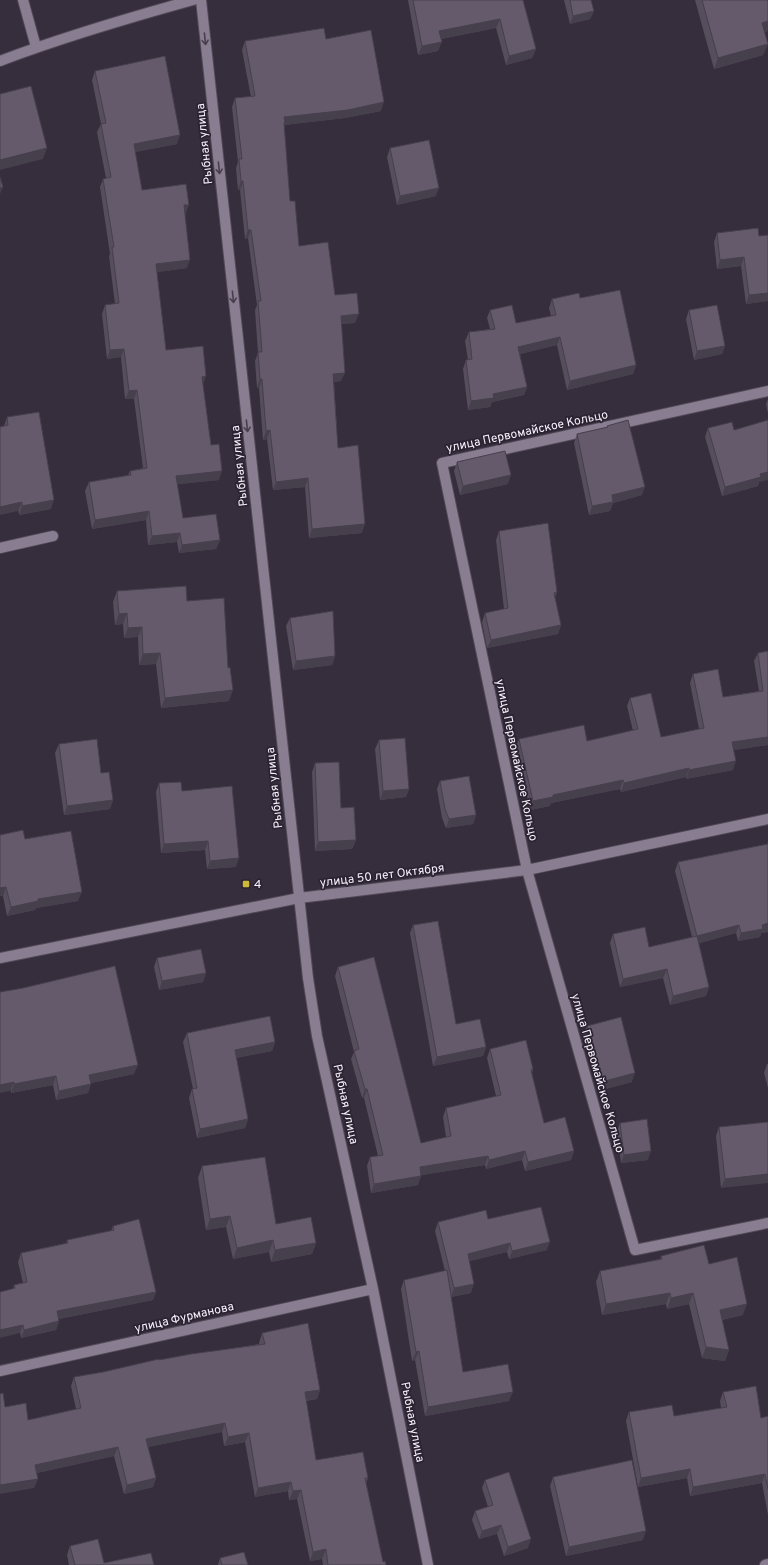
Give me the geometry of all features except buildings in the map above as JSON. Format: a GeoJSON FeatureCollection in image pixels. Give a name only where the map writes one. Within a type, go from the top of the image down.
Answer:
{"type":"FeatureCollection","features":[{"type":"Feature","properties":{"kind":"street"},"geometry":{"type":"LineString","coordinates":[[23,0],[36,47]]}},
{"type":"Feature","properties":{"kind":"street"},"geometry":{"type":"LineString","coordinates":[[0,60],[119,20],[193,0]]}},
{"type":"Feature","properties":{"kind":"street","name":"Рыбная улица"},"geometry":{"type":"LineString","coordinates":[[201,0],[308,978],[317,1036],[373,1289],[428,1565]]}},
{"type":"Feature","properties":{"kind":"street","name":"улица Первомайское Кольцо"},"geometry":{"type":"LineString","coordinates":[[768,391],[442,463],[527,870],[635,1250],[768,1223]]}},
{"type":"Feature","properties":{"kind":"street"},"geometry":{"type":"LineString","coordinates":[[0,548],[53,536]]}},
{"type":"Feature","properties":{"kind":"street","name":"улица 50 лет Октября"},"geometry":{"type":"LineString","coordinates":[[0,958],[299,898],[527,870],[768,819]]}},
{"type":"Feature","properties":{"kind":"street","name":"улица Фурманова"},"geometry":{"type":"LineString","coordinates":[[0,1371],[373,1289]]}},
{"type":"Feature","properties":{"kind":"place","name":"4"},"geometry":{"type":"Point","coordinates":[246,884]}}]}
